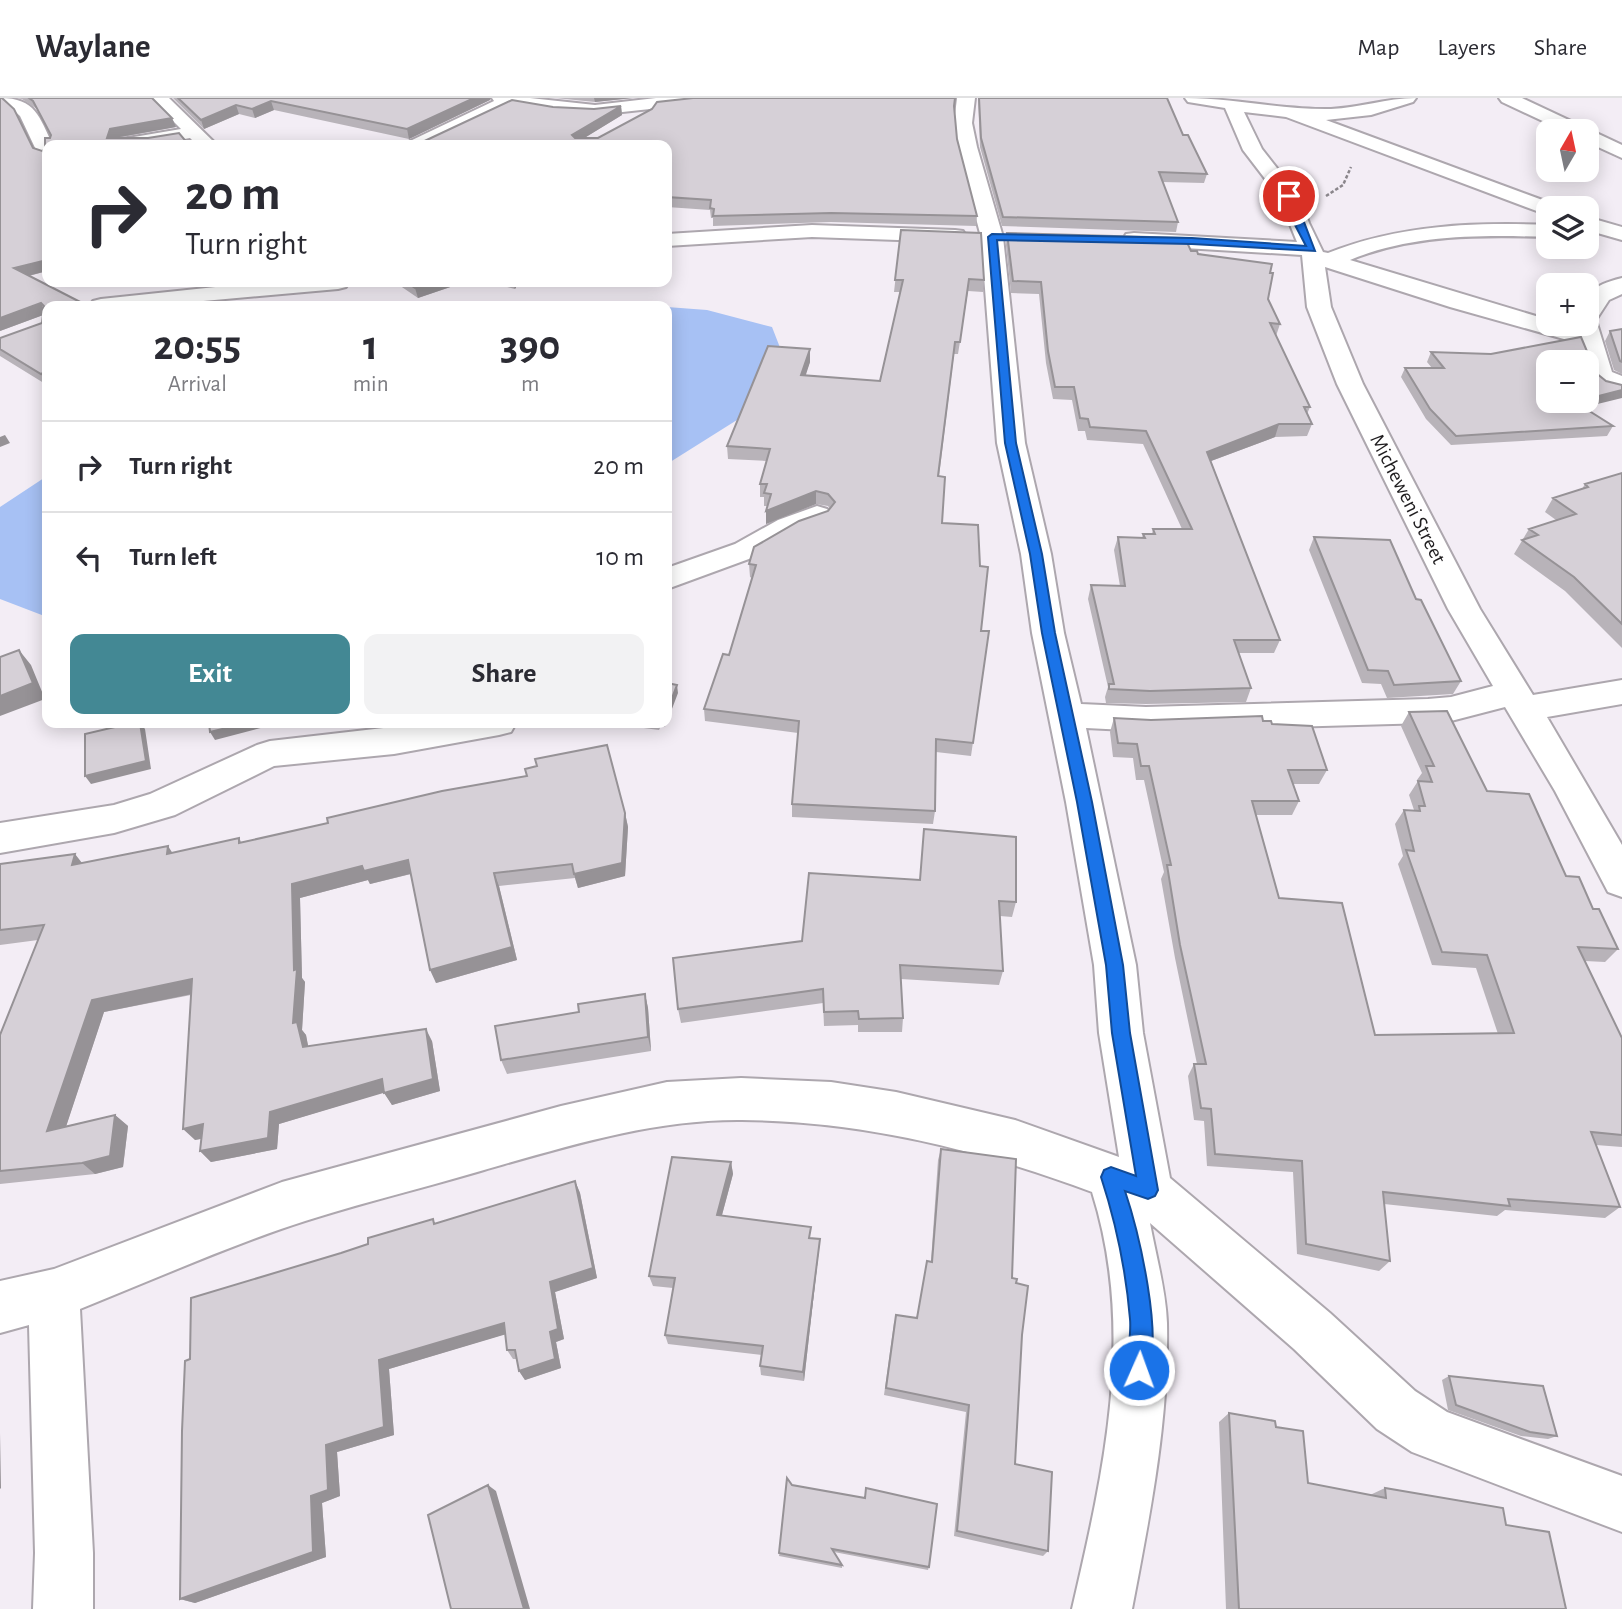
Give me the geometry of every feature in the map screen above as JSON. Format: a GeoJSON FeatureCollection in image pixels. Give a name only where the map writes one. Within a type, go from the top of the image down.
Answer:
{"type":"FeatureCollection","features":[{"type":"Feature","properties":{"kind":"street"},"geometry":{"type":"LineString","coordinates":[[8,98],[28,113],[42,142]]}},
{"type":"Feature","properties":{"kind":"street"},"geometry":{"type":"LineString","coordinates":[[159,98],[202,139]]}},
{"type":"Feature","properties":{"kind":"street"},"geometry":{"type":"LineString","coordinates":[[422,140],[506,99],[568,109],[628,108],[660,100],[705,98]]}},
{"type":"Feature","properties":{"kind":"street"},"geometry":{"type":"LineString","coordinates":[[966,98],[963,123],[967,147],[1005,237],[1011,443],[1036,554],[1048,633],[1067,715],[1115,965],[1129,1183],[1126,1223],[1141,1321],[1137,1419],[1102,1609]]}},
{"type":"Feature","properties":{"kind":"street"},"geometry":{"type":"LineString","coordinates":[[1194,98],[1286,111],[1357,112],[1407,98]]}},
{"type":"Feature","properties":{"kind":"street"},"geometry":{"type":"LineString","coordinates":[[1508,98],[1553,119]]}},
{"type":"Feature","properties":{"kind":"street"},"geometry":{"type":"LineString","coordinates":[[619,127],[660,100]]}},
{"type":"Feature","properties":{"kind":"street","name":"Micheweni Street"},"geometry":{"type":"LineString","coordinates":[[1232,104],[1253,150],[1289,196],[1318,255],[1319,307],[1350,384],[1427,538],[1622,881]]}},
{"type":"Feature","properties":{"kind":"street"},"geometry":{"type":"LineString","coordinates":[[1286,111],[1352,138],[1536,204]]}},
{"type":"Feature","properties":{"kind":"street"},"geometry":{"type":"LineString","coordinates":[[1600,141],[1622,152]]}},
{"type":"Feature","properties":{"kind":"street"},"geometry":{"type":"LineString","coordinates":[[1599,227],[1620,234]]}},
{"type":"Feature","properties":{"kind":"street"},"geometry":{"type":"LineString","coordinates":[[1318,255],[1428,234],[1472,230],[1536,230]]}},
{"type":"Feature","properties":{"kind":"street"},"geometry":{"type":"LineString","coordinates":[[672,240],[812,232],[1005,237]]}},
{"type":"Feature","properties":{"kind":"street"},"geometry":{"type":"LineString","coordinates":[[1599,233],[1620,234]]}},
{"type":"Feature","properties":{"kind":"street"},"geometry":{"type":"LineString","coordinates":[[1107,239],[1318,255],[1458,302],[1536,317]]}},
{"type":"Feature","properties":{"kind":"street"},"geometry":{"type":"LineString","coordinates":[[1599,297],[1622,285]]}},
{"type":"Feature","properties":{"kind":"street"},"geometry":{"type":"LineString","coordinates":[[113,301],[137,291],[281,287]]}},
{"type":"Feature","properties":{"kind":"street"},"geometry":{"type":"LineString","coordinates":[[1590,336],[1600,376],[1622,386]]}},
{"type":"Feature","properties":{"kind":"street"},"geometry":{"type":"LineString","coordinates":[[672,577],[746,550],[779,530],[817,515]]}},
{"type":"Feature","properties":{"kind":"street"},"geometry":{"type":"LineString","coordinates":[[1067,715],[1158,719],[1428,711],[1622,692]]}},
{"type":"Feature","properties":{"kind":"street"},"geometry":{"type":"LineString","coordinates":[[0,838],[114,819],[162,805],[270,754],[394,741],[470,728]]}},
{"type":"Feature","properties":{"kind":"street"},"geometry":{"type":"LineString","coordinates":[[63,1609],[64,1553],[58,1451],[16,1297],[282,1205],[561,1128],[667,1103],[741,1099],[831,1103],[896,1113],[1015,1142],[1129,1183],[1312,1331],[1396,1410],[1431,1433],[1622,1504]]}},
{"type":"Feature","properties":{"kind":"path"},"geometry":{"type":"LineString","coordinates":[[1296,215],[1343,185],[1355,158],[1352,138]]}},
{"type":"Feature","properties":{"kind":"water"},"geometry":{"type":"Polygon","coordinates":[[[672,307],[707,310],[772,327],[786,363],[775,396],[672,461],[672,307]]]}},
{"type":"Feature","properties":{"kind":"water"},"geometry":{"type":"Polygon","coordinates":[[[42,479],[42,615],[0,599],[0,507],[42,479]]]}},
{"type":"Feature","properties":{"kind":"building"},"geometry":{"type":"Polygon","coordinates":[[[2,98],[14,109],[33,148],[42,151],[42,261],[14,268],[42,282],[42,287],[51,287],[78,301],[42,301],[42,304],[0,318],[2,98]]]}},
{"type":"Feature","properties":{"kind":"building"},"geometry":{"type":"Polygon","coordinates":[[[29,98],[152,98],[172,118],[110,129],[107,138],[148,138],[179,133],[185,140],[45,140],[51,135],[29,98]]]}},
{"type":"Feature","properties":{"kind":"building"},"geometry":{"type":"Polygon","coordinates":[[[178,98],[474,98],[407,129],[271,101],[252,109],[236,105],[201,120],[178,98]]]}},
{"type":"Feature","properties":{"kind":"building"},"geometry":{"type":"Polygon","coordinates":[[[693,98],[955,98],[957,139],[977,216],[831,213],[713,216],[711,200],[672,197],[672,140],[427,140],[512,100],[553,107],[594,109],[621,106],[572,135],[575,138],[598,138],[652,109],[657,102],[693,98]]]}},
{"type":"Feature","properties":{"kind":"building"},"geometry":{"type":"Polygon","coordinates":[[[979,98],[1167,98],[1183,135],[1188,135],[1207,174],[1159,172],[1178,222],[1003,217],[981,138],[979,98]]]}},
{"type":"Feature","properties":{"kind":"building"},"geometry":{"type":"Polygon","coordinates":[[[901,230],[981,233],[984,280],[969,279],[960,342],[955,342],[938,476],[945,477],[942,523],[978,525],[980,566],[988,567],[981,631],[989,631],[973,743],[936,739],[935,811],[792,804],[799,721],[704,709],[723,654],[729,655],[756,565],[749,564],[754,547],[799,521],[828,511],[835,502],[828,494],[816,491],[766,511],[771,494],[764,493],[767,484],[760,484],[770,449],[727,446],[768,346],[810,349],[801,375],[880,381],[903,280],[895,280],[901,230]]]}},
{"type":"Feature","properties":{"kind":"building"},"geometry":{"type":"Polygon","coordinates":[[[1007,233],[1185,238],[1191,251],[1197,251],[1198,254],[1272,264],[1268,299],[1280,324],[1270,323],[1310,407],[1304,407],[1312,424],[1279,424],[1207,452],[1280,640],[1234,640],[1251,688],[1150,691],[1109,689],[1109,684],[1114,684],[1091,585],[1125,586],[1118,537],[1145,538],[1143,534],[1155,534],[1153,529],[1192,529],[1146,431],[1090,427],[1088,419],[1080,418],[1074,387],[1055,387],[1048,351],[1041,282],[1013,281],[1007,233]]]}},
{"type":"Feature","properties":{"kind":"building"},"geometry":{"type":"Polygon","coordinates":[[[42,323],[42,374],[0,349],[0,338],[42,323]]]}},
{"type":"Feature","properties":{"kind":"building"},"geometry":{"type":"Polygon","coordinates":[[[1622,329],[1622,362],[1610,331],[1622,329]]]}},
{"type":"Feature","properties":{"kind":"building"},"geometry":{"type":"Polygon","coordinates":[[[1581,337],[1586,350],[1536,350],[1536,413],[1592,413],[1613,426],[1456,436],[1430,409],[1405,368],[1444,368],[1431,352],[1491,354],[1581,337]]]}},
{"type":"Feature","properties":{"kind":"building"},"geometry":{"type":"Polygon","coordinates":[[[1599,375],[1606,381],[1622,385],[1622,390],[1599,396],[1599,375]]]}},
{"type":"Feature","properties":{"kind":"building"},"geometry":{"type":"Polygon","coordinates":[[[1622,473],[1622,624],[1574,577],[1522,540],[1538,535],[1529,529],[1576,514],[1553,498],[1588,487],[1585,484],[1622,473]]]}},
{"type":"Feature","properties":{"kind":"building"},"geometry":{"type":"Polygon","coordinates":[[[1314,537],[1390,540],[1416,599],[1421,600],[1461,681],[1394,685],[1388,671],[1368,670],[1314,537]]]}},
{"type":"Feature","properties":{"kind":"building"},"geometry":{"type":"Polygon","coordinates":[[[19,650],[33,683],[0,696],[0,657],[19,650]]]}},
{"type":"Feature","properties":{"kind":"building"},"geometry":{"type":"Polygon","coordinates":[[[672,684],[677,685],[672,698],[672,684]]]}},
{"type":"Feature","properties":{"kind":"building"},"geometry":{"type":"Polygon","coordinates":[[[1447,711],[1487,791],[1529,794],[1566,876],[1579,877],[1593,909],[1599,909],[1618,949],[1578,947],[1622,1038],[1622,1135],[1591,1132],[1620,1207],[1508,1199],[1510,1206],[1383,1192],[1390,1261],[1306,1244],[1302,1161],[1215,1154],[1211,1109],[1201,1108],[1194,1064],[1206,1064],[1180,945],[1167,865],[1171,865],[1149,766],[1141,766],[1137,744],[1118,743],[1114,718],[1151,720],[1262,716],[1263,721],[1271,721],[1272,724],[1312,726],[1327,770],[1288,770],[1299,801],[1252,801],[1279,898],[1342,903],[1375,1035],[1514,1033],[1487,955],[1442,952],[1406,850],[1414,851],[1404,810],[1420,811],[1419,806],[1425,806],[1418,781],[1432,782],[1426,766],[1434,766],[1409,712],[1447,711]]]}},
{"type":"Feature","properties":{"kind":"building"},"geometry":{"type":"Polygon","coordinates":[[[111,728],[141,728],[146,761],[85,776],[85,734],[111,728]]]}},
{"type":"Feature","properties":{"kind":"building"},"geometry":{"type":"Polygon","coordinates":[[[210,728],[226,728],[210,732],[210,728]]]}},
{"type":"Feature","properties":{"kind":"building"},"geometry":{"type":"Polygon","coordinates":[[[607,745],[625,813],[622,863],[574,874],[572,864],[494,873],[512,947],[430,970],[408,860],[364,871],[362,866],[292,884],[294,970],[297,969],[293,1023],[297,1022],[303,1047],[426,1029],[433,1079],[384,1093],[382,1079],[270,1112],[268,1138],[200,1151],[203,1124],[183,1129],[192,979],[92,1000],[47,1131],[115,1115],[110,1156],[82,1163],[0,1171],[0,1035],[44,925],[0,930],[0,864],[75,854],[72,865],[168,846],[167,854],[239,838],[239,843],[328,823],[327,818],[442,791],[527,776],[525,769],[537,766],[535,759],[607,745]]]}},
{"type":"Feature","properties":{"kind":"building"},"geometry":{"type":"Polygon","coordinates":[[[924,829],[1016,837],[1016,902],[999,901],[1003,971],[900,965],[903,1018],[859,1019],[858,1011],[824,1012],[823,989],[678,1009],[673,958],[802,941],[809,873],[920,880],[924,829]]]}},
{"type":"Feature","properties":{"kind":"building"},"geometry":{"type":"Polygon","coordinates":[[[645,994],[648,1037],[501,1060],[495,1026],[579,1012],[578,1004],[645,994]]]}},
{"type":"Feature","properties":{"kind":"building"},"geometry":{"type":"Polygon","coordinates":[[[941,1149],[1016,1159],[1012,1278],[1017,1279],[1016,1283],[1028,1286],[1022,1335],[1015,1464],[1052,1472],[1048,1551],[957,1531],[969,1405],[886,1388],[896,1315],[917,1318],[927,1261],[932,1262],[941,1149]]]}},
{"type":"Feature","properties":{"kind":"building"},"geometry":{"type":"Polygon","coordinates":[[[672,1157],[731,1162],[717,1215],[811,1227],[809,1238],[820,1239],[803,1372],[760,1366],[763,1346],[665,1335],[675,1278],[649,1276],[672,1157]]]}},
{"type":"Feature","properties":{"kind":"building"},"geometry":{"type":"Polygon","coordinates":[[[575,1181],[593,1268],[550,1282],[558,1329],[550,1332],[555,1359],[519,1371],[515,1350],[507,1350],[504,1323],[379,1360],[384,1427],[326,1445],[328,1490],[311,1496],[313,1552],[180,1599],[182,1431],[185,1361],[190,1359],[191,1298],[368,1244],[368,1238],[433,1219],[434,1224],[575,1181]]]}},
{"type":"Feature","properties":{"kind":"building"},"geometry":{"type":"Polygon","coordinates":[[[1449,1376],[1543,1386],[1557,1436],[1530,1432],[1456,1405],[1449,1376]]]}},
{"type":"Feature","properties":{"kind":"building"},"geometry":{"type":"Polygon","coordinates":[[[1229,1413],[1275,1421],[1276,1427],[1303,1431],[1308,1483],[1386,1498],[1385,1488],[1503,1508],[1506,1525],[1549,1532],[1566,1609],[1239,1609],[1229,1413]]]}},
{"type":"Feature","properties":{"kind":"building"},"geometry":{"type":"Polygon","coordinates":[[[787,1478],[792,1485],[865,1498],[866,1488],[937,1504],[929,1567],[832,1549],[842,1565],[779,1553],[787,1478]]]}},
{"type":"Feature","properties":{"kind":"building"},"geometry":{"type":"Polygon","coordinates":[[[488,1485],[524,1609],[451,1609],[428,1515],[488,1485]]]}},
{"type":"Feature","properties":{"kind":"route"},"geometry":{"type":"LineString","coordinates":[[1139,1370],[1141,1321],[1126,1223],[1111,1177],[1148,1190],[1121,1033],[1115,965],[1085,802],[1048,633],[1036,554],[1011,443],[999,338],[992,237],[1192,241],[1312,249],[1298,223],[1289,196]]}}]}
